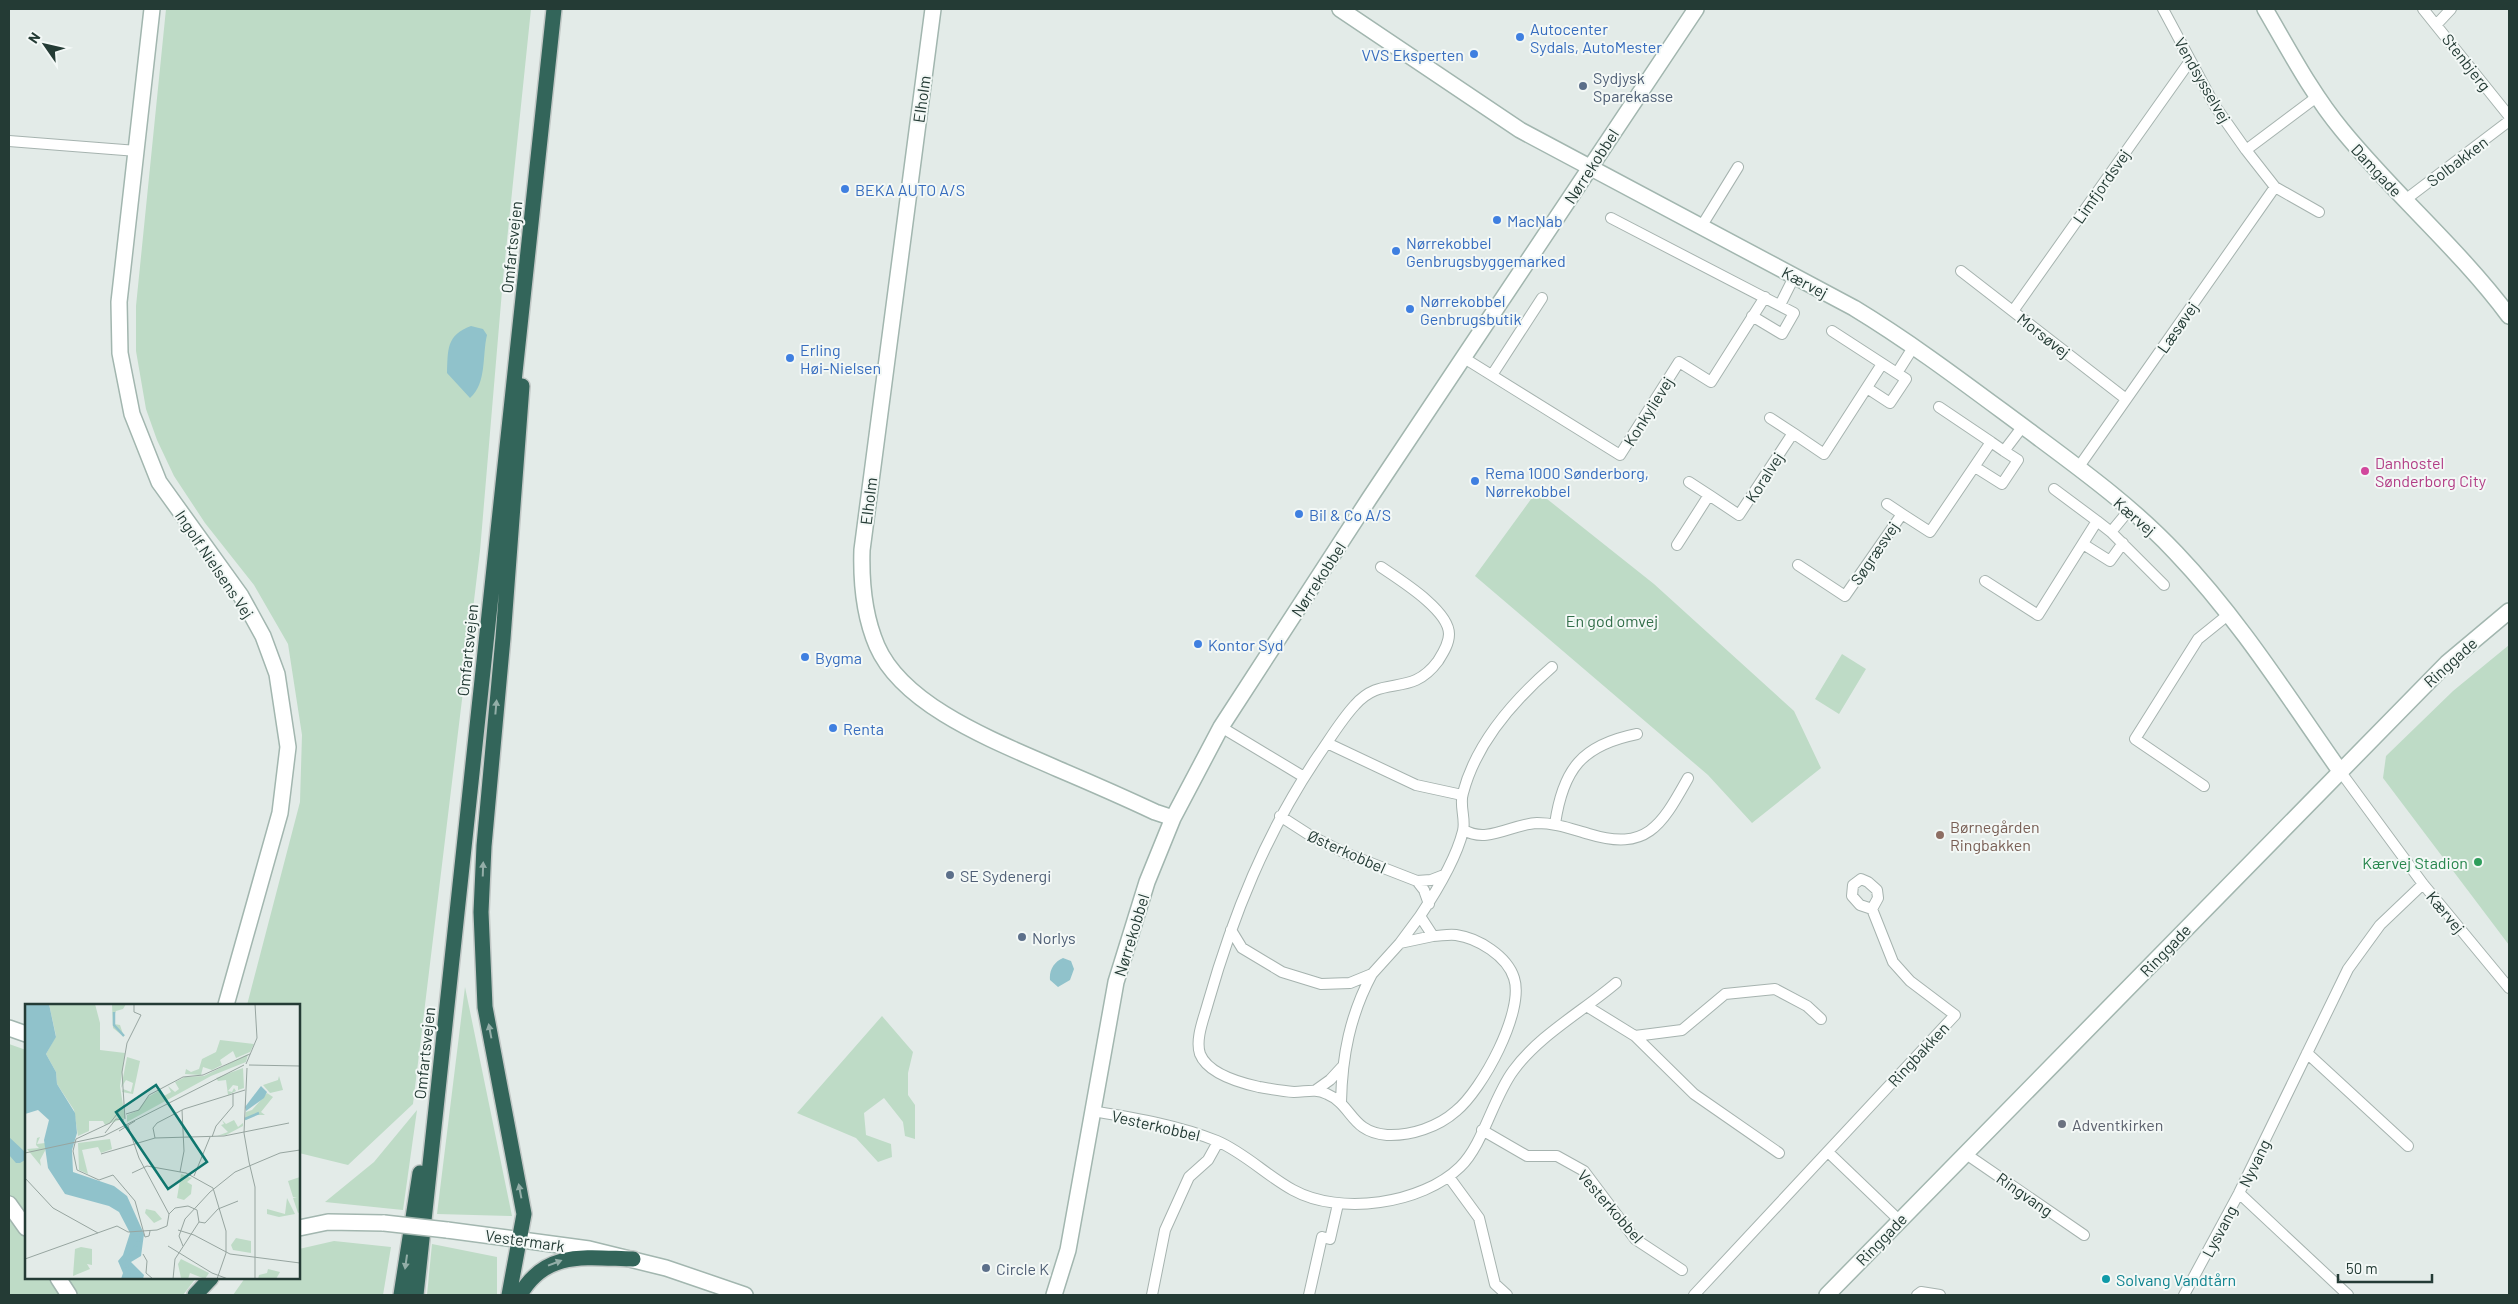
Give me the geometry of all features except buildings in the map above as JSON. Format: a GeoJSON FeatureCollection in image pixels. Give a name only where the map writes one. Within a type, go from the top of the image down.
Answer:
{"type":"FeatureCollection","features":[{"type":"Feature","properties":{"kind":"highway","name":"Omfartsvejen"},"geometry":{"type":"LineString","coordinates":[[416,1295],[554,9]]}},
{"type":"Feature","properties":{"kind":"highway"},"geometry":{"type":"LineString","coordinates":[[509,1295],[524,1214],[486,1007],[482,912],[484,846],[522,415],[524,284]]}},
{"type":"Feature","properties":{"kind":"highway"},"geometry":{"type":"LineString","coordinates":[[401,1295],[415,1198],[437,1094]]}},
{"type":"Feature","properties":{"kind":"highway"},"geometry":{"type":"LineString","coordinates":[[520,1295],[526,1285],[541,1270],[567,1259],[633,1259]]}},
{"type":"Feature","properties":{"kind":"highway"},"geometry":{"type":"LineString","coordinates":[[195,1295],[211,1279]]}},
{"type":"Feature","properties":{"kind":"street","name":"Ingolf Nielsens Vej"},"geometry":{"type":"LineString","coordinates":[[152,9],[119,302],[120,353],[132,414],[159,482],[241,596],[263,636],[277,674],[288,747],[280,813],[226,1004]]}},
{"type":"Feature","properties":{"kind":"street","name":"Elholm"},"geometry":{"type":"LineString","coordinates":[[933,9],[862,550],[861,581],[877,646],[898,677],[938,711],[997,742],[1155,812],[1173,818]]}},
{"type":"Feature","properties":{"kind":"street","name":"Kærvej"},"geometry":{"type":"LineString","coordinates":[[1340,9],[1520,130],[1854,308],[1914,346],[2130,509],[2176,553],[2229,614],[2423,884],[2509,988]]}},
{"type":"Feature","properties":{"kind":"street","name":"Nørrekobbel"},"geometry":{"type":"LineString","coordinates":[[1054,1295],[1068,1250],[1116,982],[1147,882],[1173,818],[1221,727],[1589,168],[1696,9]]}},
{"type":"Feature","properties":{"kind":"street","name":"Vendsysselvej"},"geometry":{"type":"LineString","coordinates":[[2163,9],[2215,106],[2246,150],[2275,187],[2319,212]]}},
{"type":"Feature","properties":{"kind":"street","name":"Damgade"},"geometry":{"type":"LineString","coordinates":[[2265,9],[2340,129],[2465,263],[2509,316]]}},
{"type":"Feature","properties":{"kind":"street","name":"Stenbjerg"},"geometry":{"type":"LineString","coordinates":[[2423,9],[2437,24],[2509,116]]}},
{"type":"Feature","properties":{"kind":"street"},"geometry":{"type":"LineString","coordinates":[[2437,24],[2451,9]]}},
{"type":"Feature","properties":{"kind":"street","name":"Limfjordsvej"},"geometry":{"type":"LineString","coordinates":[[2013,311],[2190,61]]}},
{"type":"Feature","properties":{"kind":"street"},"geometry":{"type":"LineString","coordinates":[[2246,150],[2318,96]]}},
{"type":"Feature","properties":{"kind":"street","name":"Solbakken"},"geometry":{"type":"LineString","coordinates":[[2405,200],[2509,121]]}},
{"type":"Feature","properties":{"kind":"street"},"geometry":{"type":"LineString","coordinates":[[9,141],[136,151]]}},
{"type":"Feature","properties":{"kind":"street"},"geometry":{"type":"LineString","coordinates":[[1701,227],[1738,166]]}},
{"type":"Feature","properties":{"kind":"street","name":"Læsøvej"},"geometry":{"type":"LineString","coordinates":[[2078,468],[2275,187]]}},
{"type":"Feature","properties":{"kind":"street"},"geometry":{"type":"LineString","coordinates":[[1611,218],[1794,313],[1782,334],[1752,316]]}},
{"type":"Feature","properties":{"kind":"street","name":"Morsøvej"},"geometry":{"type":"LineString","coordinates":[[1961,271],[2126,399]]}},
{"type":"Feature","properties":{"kind":"street"},"geometry":{"type":"LineString","coordinates":[[1780,305],[1794,277]]}},
{"type":"Feature","properties":{"kind":"street","name":"Konkylievej"},"geometry":{"type":"LineString","coordinates":[[1464,358],[1620,455],[1679,362],[1711,382],[1765,297]]}},
{"type":"Feature","properties":{"kind":"street"},"geometry":{"type":"LineString","coordinates":[[1492,375],[1542,298]]}},
{"type":"Feature","properties":{"kind":"street"},"geometry":{"type":"LineString","coordinates":[[1832,331],[1906,379],[1890,403],[1867,388]]}},
{"type":"Feature","properties":{"kind":"street"},"geometry":{"type":"LineString","coordinates":[[1897,373],[1914,346]]}},
{"type":"Feature","properties":{"kind":"street"},"geometry":{"type":"LineString","coordinates":[[1770,418],[1824,454],[1882,364]]}},
{"type":"Feature","properties":{"kind":"street"},"geometry":{"type":"LineString","coordinates":[[1940,406],[2018,460],[2002,484],[1975,467]]}},
{"type":"Feature","properties":{"kind":"street"},"geometry":{"type":"LineString","coordinates":[[2004,451],[2022,426]]}},
{"type":"Feature","properties":{"kind":"street","name":"Koralvej"},"geometry":{"type":"LineString","coordinates":[[1689,482],[1740,515],[1793,433]]}},
{"type":"Feature","properties":{"kind":"street","name":"Søgræsvej"},"geometry":{"type":"LineString","coordinates":[[1887,504],[1930,532],[1991,442]]}},
{"type":"Feature","properties":{"kind":"street"},"geometry":{"type":"LineString","coordinates":[[2054,489],[2111,532],[2164,585]]}},
{"type":"Feature","properties":{"kind":"street"},"geometry":{"type":"LineString","coordinates":[[1677,545],[1709,495]]}},
{"type":"Feature","properties":{"kind":"street"},"geometry":{"type":"LineString","coordinates":[[2111,532],[2130,509]]}},
{"type":"Feature","properties":{"kind":"street","name":"Søgræsvej"},"geometry":{"type":"LineString","coordinates":[[1798,565],[1846,596],[1902,514]]}},
{"type":"Feature","properties":{"kind":"street"},"geometry":{"type":"LineString","coordinates":[[1985,581],[2038,615],[2097,521]]}},
{"type":"Feature","properties":{"kind":"street"},"geometry":{"type":"LineString","coordinates":[[2083,544],[2110,561],[2123,543]]}},
{"type":"Feature","properties":{"kind":"street"},"geometry":{"type":"LineString","coordinates":[[1342,1067],[1330,1080],[1316,1090],[1297,1092],[1245,1083],[1207,1064],[1200,1054],[1199,1043],[1222,952],[1244,892],[1280,816],[1304,777],[1354,706],[1366,694],[1376,688],[1411,683],[1426,676],[1444,652],[1449,635],[1446,622],[1436,610],[1381,567]]}},
{"type":"Feature","properties":{"kind":"street","name":"Ringgade"},"geometry":{"type":"LineString","coordinates":[[1827,1295],[2447,663],[2509,611]]}},
{"type":"Feature","properties":{"kind":"street"},"geometry":{"type":"LineString","coordinates":[[2204,786],[2135,740],[2198,639],[2229,614]]}},
{"type":"Feature","properties":{"kind":"street"},"geometry":{"type":"LineString","coordinates":[[1400,943],[1433,936],[1455,935],[1474,941],[1504,961],[1514,976],[1516,990],[1514,1005],[1501,1046],[1470,1097],[1456,1112],[1426,1129],[1387,1135],[1372,1132],[1350,1117],[1341,1102],[1342,1067],[1360,996],[1372,974],[1400,943],[1429,904],[1444,876],[1464,830],[1462,795],[1468,776],[1493,732],[1522,695],[1552,666]]}},
{"type":"Feature","properties":{"kind":"street"},"geometry":{"type":"LineString","coordinates":[[1221,727],[1304,777]]}},
{"type":"Feature","properties":{"kind":"street"},"geometry":{"type":"LineString","coordinates":[[1555,824],[1558,799],[1564,784],[1582,758],[1612,739],[1637,734]]}},
{"type":"Feature","properties":{"kind":"street"},"geometry":{"type":"LineString","coordinates":[[1327,743],[1416,785],[1462,795]]}},
{"type":"Feature","properties":{"kind":"street"},"geometry":{"type":"LineString","coordinates":[[1464,830],[1470,834],[1484,836],[1517,826],[1555,824],[1608,840],[1630,840],[1659,824],[1668,813],[1688,778]]}},
{"type":"Feature","properties":{"kind":"street","name":"Østerkobbel"},"geometry":{"type":"LineString","coordinates":[[1280,816],[1311,836],[1345,853],[1417,881]]}},
{"type":"Feature","properties":{"kind":"street"},"geometry":{"type":"LineString","coordinates":[[1417,881],[1431,880],[1444,876]]}},
{"type":"Feature","properties":{"kind":"street"},"geometry":{"type":"LineString","coordinates":[[1417,881],[1424,890],[1429,904]]}},
{"type":"Feature","properties":{"kind":"street","name":"Nyvang"},"geometry":{"type":"LineString","coordinates":[[2348,1295],[2239,1193],[2348,970],[2362,947],[2380,925],[2423,884]]}},
{"type":"Feature","properties":{"kind":"street","name":"Ringbakken"},"geometry":{"type":"LineString","coordinates":[[1694,1295],[1955,1015],[1910,981],[1893,962],[1872,909]]}},
{"type":"Feature","properties":{"kind":"street"},"geometry":{"type":"LineString","coordinates":[[1420,916],[1433,936]]}},
{"type":"Feature","properties":{"kind":"street"},"geometry":{"type":"LineString","coordinates":[[1231,930],[1242,948],[1282,972],[1300,979],[1321,984],[1350,983],[1372,974]]}},
{"type":"Feature","properties":{"kind":"street"},"geometry":{"type":"LineString","coordinates":[[1222,952],[1242,948]]}},
{"type":"Feature","properties":{"kind":"street"},"geometry":{"type":"LineString","coordinates":[[1350,983],[1360,996]]}},
{"type":"Feature","properties":{"kind":"street","name":"Vesterkobbel"},"geometry":{"type":"LineString","coordinates":[[1092,1111],[1187,1130],[1218,1142],[1295,1192],[1338,1204],[1372,1203],[1396,1199],[1425,1189],[1449,1177],[1462,1165],[1482,1130],[1499,1092],[1524,1057],[1540,1041],[1588,1007],[1616,983]]}},
{"type":"Feature","properties":{"kind":"street"},"geometry":{"type":"LineString","coordinates":[[1635,1036],[1682,1030],[1726,994],[1775,989],[1807,1006],[1821,1019]]}},
{"type":"Feature","properties":{"kind":"street"},"geometry":{"type":"LineString","coordinates":[[1588,1007],[1635,1036],[1694,1094],[1779,1153]]}},
{"type":"Feature","properties":{"kind":"street"},"geometry":{"type":"LineString","coordinates":[[9,1028],[25,1034]]}},
{"type":"Feature","properties":{"kind":"street"},"geometry":{"type":"LineString","coordinates":[[2307,1053],[2408,1146]]}},
{"type":"Feature","properties":{"kind":"street"},"geometry":{"type":"LineString","coordinates":[[1316,1090],[1341,1102]]}},
{"type":"Feature","properties":{"kind":"street","name":"Vesterkobbel"},"geometry":{"type":"LineString","coordinates":[[1482,1130],[1527,1156],[1557,1156],[1584,1171],[1635,1239],[1682,1270]]}},
{"type":"Feature","properties":{"kind":"street","name":"Vesterkobbel"},"geometry":{"type":"LineString","coordinates":[[1152,1295],[1165,1230],[1189,1177],[1208,1160],[1218,1142]]}},
{"type":"Feature","properties":{"kind":"street"},"geometry":{"type":"LineString","coordinates":[[1828,1152],[1899,1220]]}},
{"type":"Feature","properties":{"kind":"street","name":"Ringvang"},"geometry":{"type":"LineString","coordinates":[[1966,1154],[2084,1235]]}},
{"type":"Feature","properties":{"kind":"street"},"geometry":{"type":"LineString","coordinates":[[1449,1177],[1479,1218],[1495,1284],[1507,1295]]}},
{"type":"Feature","properties":{"kind":"street","name":"Lysvang"},"geometry":{"type":"LineString","coordinates":[[2184,1295],[2239,1193]]}},
{"type":"Feature","properties":{"kind":"street"},"geometry":{"type":"LineString","coordinates":[[9,1204],[25,1227]]}},
{"type":"Feature","properties":{"kind":"street"},"geometry":{"type":"LineString","coordinates":[[1309,1295],[1322,1237],[1330,1239],[1338,1204]]}},
{"type":"Feature","properties":{"kind":"street","name":"Vestermark"},"geometry":{"type":"LineString","coordinates":[[300,1228],[328,1222],[384,1223],[589,1249],[633,1259],[745,1295]]}},
{"type":"Feature","properties":{"kind":"street"},"geometry":{"type":"LineString","coordinates":[[59,1279],[69,1295]]}},
{"type":"Feature","properties":{"kind":"street"},"geometry":{"type":"LineString","coordinates":[[1917,1295],[1921,1292],[1940,1295]]}},
{"type":"Feature","properties":{"kind":"green space"},"geometry":{"type":"Polygon","coordinates":[[[166,9],[531,9],[503,279],[480,551],[413,1104],[348,1165],[300,1153],[300,1004],[247,1004],[300,802],[302,735],[288,644],[254,585],[205,523],[174,476],[157,440],[146,409],[136,351],[136,306],[166,9]]]}},
{"type":"Feature","properties":{"kind":"green space","name":"En god omvej"},"geometry":{"type":"Polygon","coordinates":[[[1537,491],[1654,584],[1794,711],[1821,768],[1752,823],[1708,775],[1475,576],[1537,491]]]}},
{"type":"Feature","properties":{"kind":"green space","name":"Kærvej Stadion"},"geometry":{"type":"Polygon","coordinates":[[[2509,645],[2509,945],[2383,778],[2386,756],[2453,691],[2509,645]]]}},
{"type":"Feature","properties":{"kind":"green space"},"geometry":{"type":"Polygon","coordinates":[[[1842,654],[1866,669],[1839,714],[1815,699],[1842,654]]]}},
{"type":"Feature","properties":{"kind":"green space"},"geometry":{"type":"Polygon","coordinates":[[[465,987],[512,1216],[437,1214],[465,987]]]}},
{"type":"Feature","properties":{"kind":"green space"},"geometry":{"type":"Polygon","coordinates":[[[882,1016],[913,1052],[908,1073],[908,1095],[915,1105],[915,1139],[905,1136],[903,1122],[884,1098],[864,1113],[866,1135],[891,1144],[892,1157],[878,1162],[856,1138],[797,1113],[882,1016]]]}},
{"type":"Feature","properties":{"kind":"green space"},"geometry":{"type":"Polygon","coordinates":[[[9,1044],[25,1050],[25,1279],[195,1279],[183,1295],[9,1295],[9,1044]]]}},
{"type":"Feature","properties":{"kind":"green space"},"geometry":{"type":"Polygon","coordinates":[[[417,1110],[403,1210],[325,1202],[374,1162],[417,1110]]]}},
{"type":"Feature","properties":{"kind":"green space"},"geometry":{"type":"Polygon","coordinates":[[[334,1241],[391,1247],[383,1295],[233,1295],[244,1279],[300,1279],[300,1249],[334,1241]]]}},
{"type":"Feature","properties":{"kind":"green space"},"geometry":{"type":"Polygon","coordinates":[[[432,1244],[497,1257],[497,1295],[427,1295],[432,1244]]]}},
{"type":"Feature","properties":{"kind":"water"},"geometry":{"type":"Polygon","coordinates":[[[471,326],[483,329],[487,335],[482,377],[470,398],[447,373],[450,344],[457,334],[471,326]]]}},
{"type":"Feature","properties":{"kind":"water"},"geometry":{"type":"Polygon","coordinates":[[[1063,958],[1071,961],[1074,969],[1070,980],[1058,987],[1050,980],[1050,973],[1055,964],[1063,958]]]}},
{"type":"Feature","properties":{"kind":"water"},"geometry":{"type":"Polygon","coordinates":[[[9,1137],[24,1151],[25,1160],[20,1163],[16,1163],[9,1155],[9,1137]]]}},
{"type":"Feature","properties":{"kind":"place","name":"Autocenter Sydals, AutoMester"},"geometry":{"type":"Point","coordinates":[1520,37]}},
{"type":"Feature","properties":{"kind":"place","name":"VVS Eksperten"},"geometry":{"type":"Point","coordinates":[1474,54]}},
{"type":"Feature","properties":{"kind":"place","name":"Sydjysk Sparekasse"},"geometry":{"type":"Point","coordinates":[1583,86]}},
{"type":"Feature","properties":{"kind":"place","name":"BEKA AUTO A/S"},"geometry":{"type":"Point","coordinates":[845,189]}},
{"type":"Feature","properties":{"kind":"place","name":"MacNab"},"geometry":{"type":"Point","coordinates":[1497,220]}},
{"type":"Feature","properties":{"kind":"place","name":"Nørrekobbel Genbrugsbyggemarked"},"geometry":{"type":"Point","coordinates":[1396,251]}},
{"type":"Feature","properties":{"kind":"place","name":"Nørrekobbel Genbrugsbutik"},"geometry":{"type":"Point","coordinates":[1410,309]}},
{"type":"Feature","properties":{"kind":"place","name":"Erling Høi-Nielsen"},"geometry":{"type":"Point","coordinates":[790,358]}},
{"type":"Feature","properties":{"kind":"place","name":"Danhostel Sønderborg City"},"geometry":{"type":"Point","coordinates":[2365,471]}},
{"type":"Feature","properties":{"kind":"place","name":"Rema 1000 Sønderborg, Nørrekobbel"},"geometry":{"type":"Point","coordinates":[1475,481]}},
{"type":"Feature","properties":{"kind":"place","name":"Bil & Co A/S"},"geometry":{"type":"Point","coordinates":[1299,514]}},
{"type":"Feature","properties":{"kind":"place","name":"Kontor Syd"},"geometry":{"type":"Point","coordinates":[1198,644]}},
{"type":"Feature","properties":{"kind":"place","name":"Bygma"},"geometry":{"type":"Point","coordinates":[805,657]}},
{"type":"Feature","properties":{"kind":"place","name":"Renta"},"geometry":{"type":"Point","coordinates":[833,728]}},
{"type":"Feature","properties":{"kind":"place","name":"Børnegården Ringbakken"},"geometry":{"type":"Point","coordinates":[1940,835]}},
{"type":"Feature","properties":{"kind":"place","name":"Kærvej Stadion"},"geometry":{"type":"Point","coordinates":[2478,862]}},
{"type":"Feature","properties":{"kind":"place","name":"SE Sydenergi"},"geometry":{"type":"Point","coordinates":[950,875]}},
{"type":"Feature","properties":{"kind":"place","name":"Norlys"},"geometry":{"type":"Point","coordinates":[1022,937]}},
{"type":"Feature","properties":{"kind":"place","name":"Adventkirken"},"geometry":{"type":"Point","coordinates":[2062,1124]}},
{"type":"Feature","properties":{"kind":"place","name":"Circle K"},"geometry":{"type":"Point","coordinates":[986,1268]}},
{"type":"Feature","properties":{"kind":"place","name":"Solvang Vandtårn"},"geometry":{"type":"Point","coordinates":[2106,1279]}}]}
